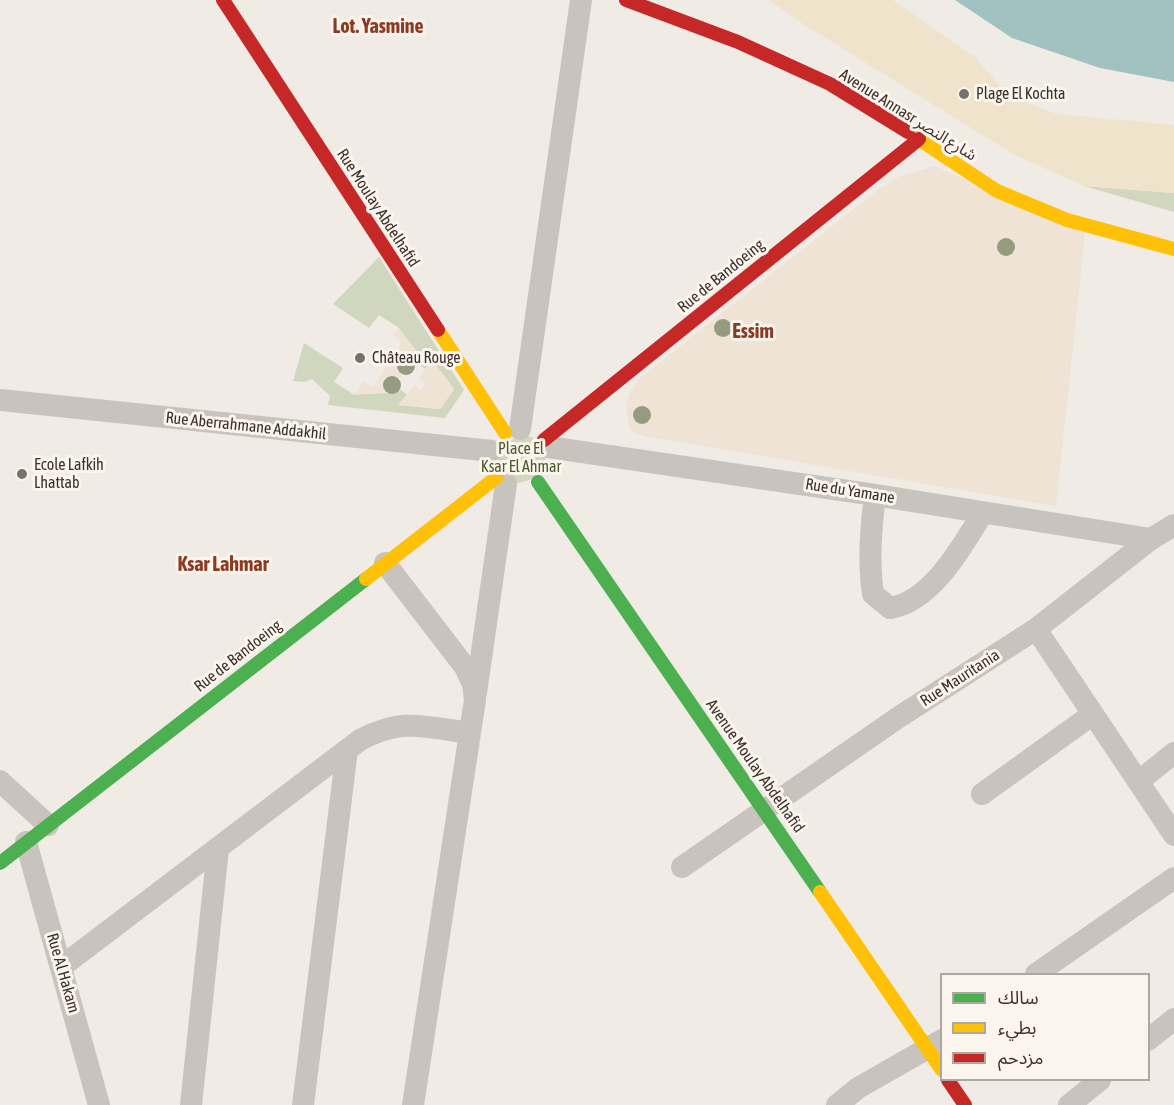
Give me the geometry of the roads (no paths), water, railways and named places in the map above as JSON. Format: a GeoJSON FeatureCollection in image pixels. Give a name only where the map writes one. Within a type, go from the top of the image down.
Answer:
{"type":"FeatureCollection","features":[{"type":"Feature","properties":{"kind":"street","name":"Rue Moulay Abdelhafid"},"geometry":{"type":"LineString","coordinates":[[223,0],[506,438]]}},
{"type":"Feature","properties":{"kind":"street"},"geometry":{"type":"LineString","coordinates":[[530,472],[491,465],[506,438],[581,0]]}},
{"type":"Feature","properties":{"kind":"street","name":"Avenue Annasr شارع النصر"},"geometry":{"type":"LineString","coordinates":[[626,0],[738,42],[830,84],[997,191],[1067,220],[1174,249]]}},
{"type":"Feature","properties":{"kind":"street","name":"Rue de Bandoeing"},"geometry":{"type":"LineString","coordinates":[[0,863],[385,563],[530,472],[919,139]]}},
{"type":"Feature","properties":{"kind":"street","name":"Rue Aberrahmane Addakhil"},"geometry":{"type":"LineString","coordinates":[[0,400],[506,438]]}},
{"type":"Feature","properties":{"kind":"street"},"geometry":{"type":"LineString","coordinates":[[413,1105],[475,700],[530,472],[537,434],[506,438]]}},
{"type":"Feature","properties":{"kind":"street","name":"Rue du Yamane"},"geometry":{"type":"LineString","coordinates":[[530,472],[875,495],[982,514],[1151,539]]}},
{"type":"Feature","properties":{"kind":"street","name":"Avenue Moulay Abdelhafid"},"geometry":{"type":"LineString","coordinates":[[530,472],[766,811],[935,1045],[940,1063]]}},
{"type":"Feature","properties":{"kind":"street"},"geometry":{"type":"LineString","coordinates":[[875,495],[871,528],[873,594],[890,608],[901,606],[918,595],[954,560],[982,514]]}},
{"type":"Feature","properties":{"kind":"street","name":"Rue Mauritania"},"geometry":{"type":"LineString","coordinates":[[681,867],[766,811],[899,717],[1036,629],[1151,539],[1174,525]]}},
{"type":"Feature","properties":{"kind":"street"},"geometry":{"type":"LineString","coordinates":[[385,563],[465,667],[475,700]]}},
{"type":"Feature","properties":{"kind":"street"},"geometry":{"type":"LineString","coordinates":[[1036,629],[1174,835]]}},
{"type":"Feature","properties":{"kind":"street"},"geometry":{"type":"LineString","coordinates":[[982,794],[1093,714]]}},
{"type":"Feature","properties":{"kind":"street"},"geometry":{"type":"LineString","coordinates":[[61,967],[347,750],[384,728],[403,724],[470,733]]}},
{"type":"Feature","properties":{"kind":"street"},"geometry":{"type":"LineString","coordinates":[[303,1105],[347,750]]}},
{"type":"Feature","properties":{"kind":"street"},"geometry":{"type":"LineString","coordinates":[[1139,781],[1174,753]]}},
{"type":"Feature","properties":{"kind":"street"},"geometry":{"type":"LineString","coordinates":[[0,781],[48,825]]}},
{"type":"Feature","properties":{"kind":"street","name":"Rue Al Hakam"},"geometry":{"type":"LineString","coordinates":[[26,842],[99,1105]]}},
{"type":"Feature","properties":{"kind":"street"},"geometry":{"type":"LineString","coordinates":[[191,1105],[219,848]]}},
{"type":"Feature","properties":{"kind":"street"},"geometry":{"type":"LineString","coordinates":[[1039,973],[1174,878]]}},
{"type":"Feature","properties":{"kind":"street"},"geometry":{"type":"LineString","coordinates":[[1150,1039],[1174,1018]]}},
{"type":"Feature","properties":{"kind":"street"},"geometry":{"type":"LineString","coordinates":[[837,1105],[858,1088],[935,1045]]}},
{"type":"Feature","properties":{"kind":"street"},"geometry":{"type":"LineString","coordinates":[[949,1081],[965,1105]]}},
{"type":"Feature","properties":{"kind":"street"},"geometry":{"type":"LineString","coordinates":[[1069,1105],[1099,1081]]}},
{"type":"Feature","properties":{"kind":"water"},"geometry":{"type":"Polygon","coordinates":[[[955,0],[1174,0],[1174,82],[1100,68],[1012,38],[955,0]]]}},
{"type":"Feature","properties":{"kind":"place","name":"Plage El Kochta"},"geometry":{"type":"Point","coordinates":[964,94]}},
{"type":"Feature","properties":{"kind":"place","name":"Château Rouge"},"geometry":{"type":"Point","coordinates":[360,358]}},
{"type":"Feature","properties":{"kind":"place","name":"Ecole Lafkih Lhattab"},"geometry":{"type":"Point","coordinates":[22,474]}},
{"type":"Feature","properties":{"kind":"district","name":"Lot. Yasmine"},"geometry":{"type":"Point","coordinates":[378,27]}},
{"type":"Feature","properties":{"kind":"district","name":"Essim"},"geometry":{"type":"Point","coordinates":[753,332]}},
{"type":"Feature","properties":{"kind":"district","name":"Ksar Lahmar"},"geometry":{"type":"Point","coordinates":[223,565]}},
{"type":"Feature","properties":{"kind":"park label","name":"Place El Ksar El Ahmar"},"geometry":{"type":"Point","coordinates":[521,458]}}]}
